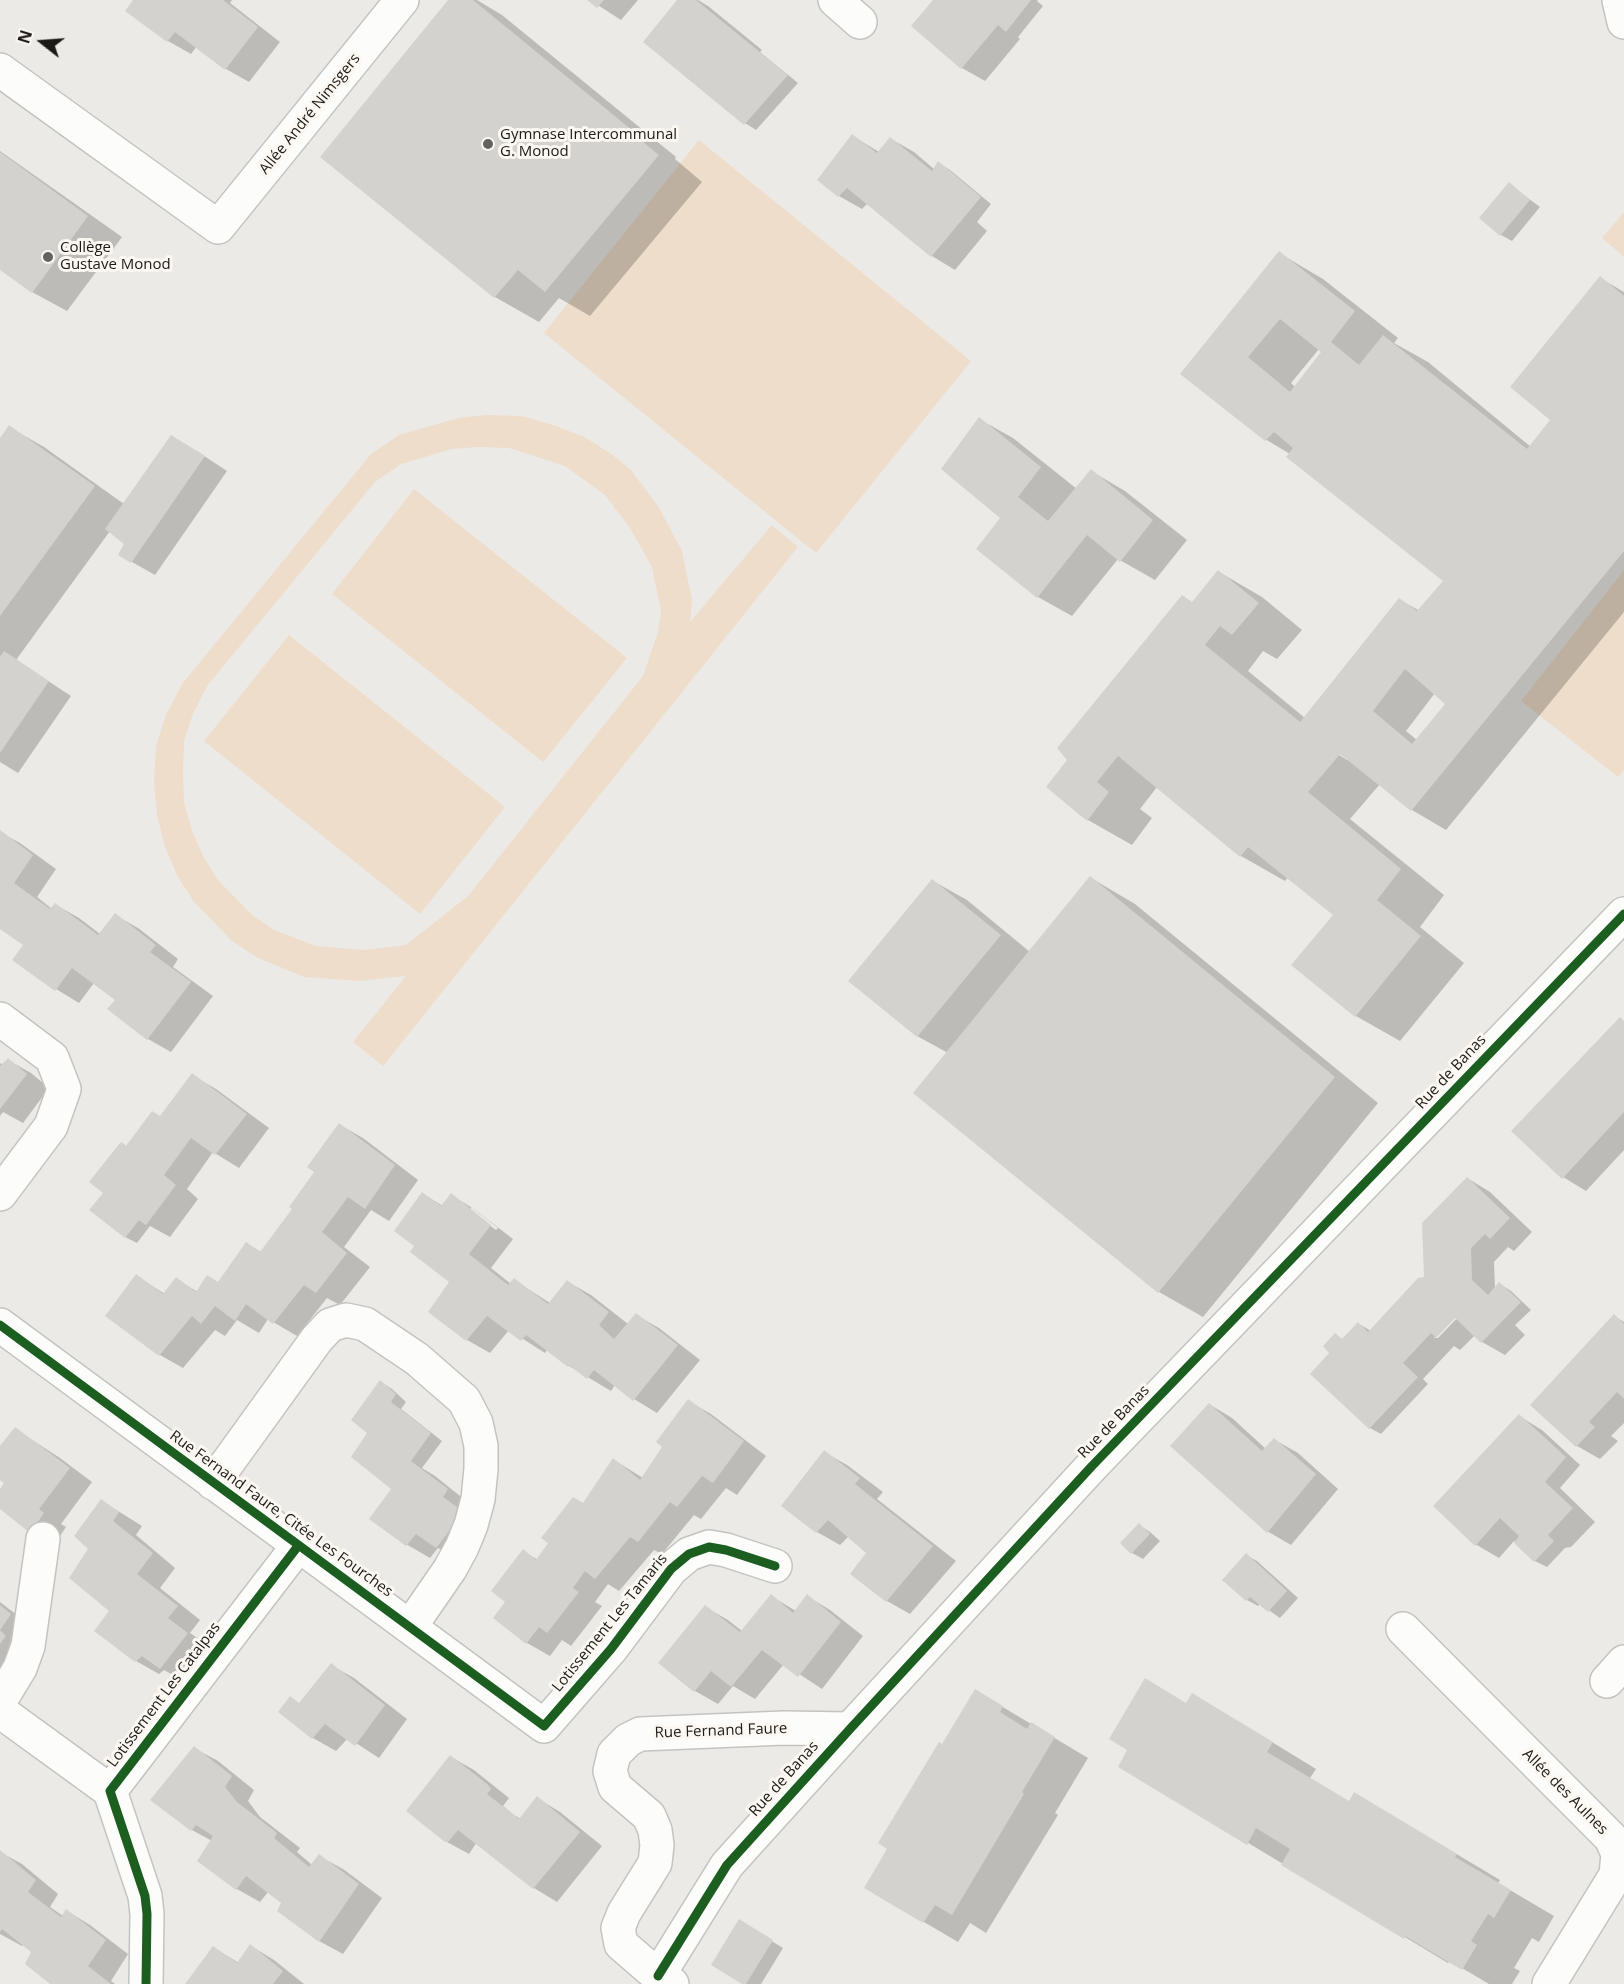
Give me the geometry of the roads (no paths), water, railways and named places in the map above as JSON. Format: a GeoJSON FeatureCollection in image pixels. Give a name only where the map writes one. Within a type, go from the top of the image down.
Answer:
{"type":"FeatureCollection","features":[{"type":"Feature","properties":{"kind":"street","name":"Allée André Nimsgers"},"geometry":{"type":"LineString","coordinates":[[0,70],[218,227],[402,0]]}},
{"type":"Feature","properties":{"kind":"street"},"geometry":{"type":"LineString","coordinates":[[835,0],[860,22]]}},
{"type":"Feature","properties":{"kind":"street"},"geometry":{"type":"LineString","coordinates":[[1620,0],[1624,22]]}},
{"type":"Feature","properties":{"kind":"street","name":"Rue de Banas"},"geometry":{"type":"LineString","coordinates":[[665,1980],[727,1865],[1100,1457],[1624,914]]}},
{"type":"Feature","properties":{"kind":"street"},"geometry":{"type":"LineString","coordinates":[[0,1019],[52,1058],[64,1089],[51,1126],[0,1194]]}},
{"type":"Feature","properties":{"kind":"street"},"geometry":{"type":"LineString","coordinates":[[213,1483],[317,1339],[330,1325],[346,1320],[365,1324],[417,1359],[464,1400],[476,1423],[481,1446],[481,1468],[478,1499],[462,1547],[450,1569],[410,1627]]}},
{"type":"Feature","properties":{"kind":"street","name":"Rue Fernand Faure, Citée Les Fourches"},"geometry":{"type":"LineString","coordinates":[[0,1325],[544,1726]]}},
{"type":"Feature","properties":{"kind":"street"},"geometry":{"type":"LineString","coordinates":[[0,1701],[20,1668],[28,1646],[43,1539]]}},
{"type":"Feature","properties":{"kind":"street","name":"Lotissement Les Catalpas"},"geometry":{"type":"LineString","coordinates":[[146,1984],[145,1896],[110,1791],[298,1546]]}},
{"type":"Feature","properties":{"kind":"street","name":"Lotissement Les Tamaris"},"geometry":{"type":"LineString","coordinates":[[544,1726],[611,1649],[671,1569],[689,1554],[709,1547],[726,1550],[775,1566]]}},
{"type":"Feature","properties":{"kind":"street","name":"Allée des Aulnes"},"geometry":{"type":"LineString","coordinates":[[1403,1629],[1611,1838],[1618,1854],[1616,1875],[1549,1984]]}},
{"type":"Feature","properties":{"kind":"street"},"geometry":{"type":"LineString","coordinates":[[0,1711],[110,1791]]}},
{"type":"Feature","properties":{"kind":"street","name":"Rue Fernand Faure"},"geometry":{"type":"LineString","coordinates":[[665,1980],[621,1944],[618,1928],[624,1913],[655,1863],[657,1845],[655,1830],[649,1816],[615,1787],[610,1771],[614,1754],[628,1740],[640,1734],[784,1728],[850,1729]]}},
{"type":"Feature","properties":{"kind":"place","name":"Gymnase Intercommunal G. Monod"},"geometry":{"type":"Point","coordinates":[488,144]}},
{"type":"Feature","properties":{"kind":"place","name":"Collège Gustave Monod"},"geometry":{"type":"Point","coordinates":[48,257]}}]}
